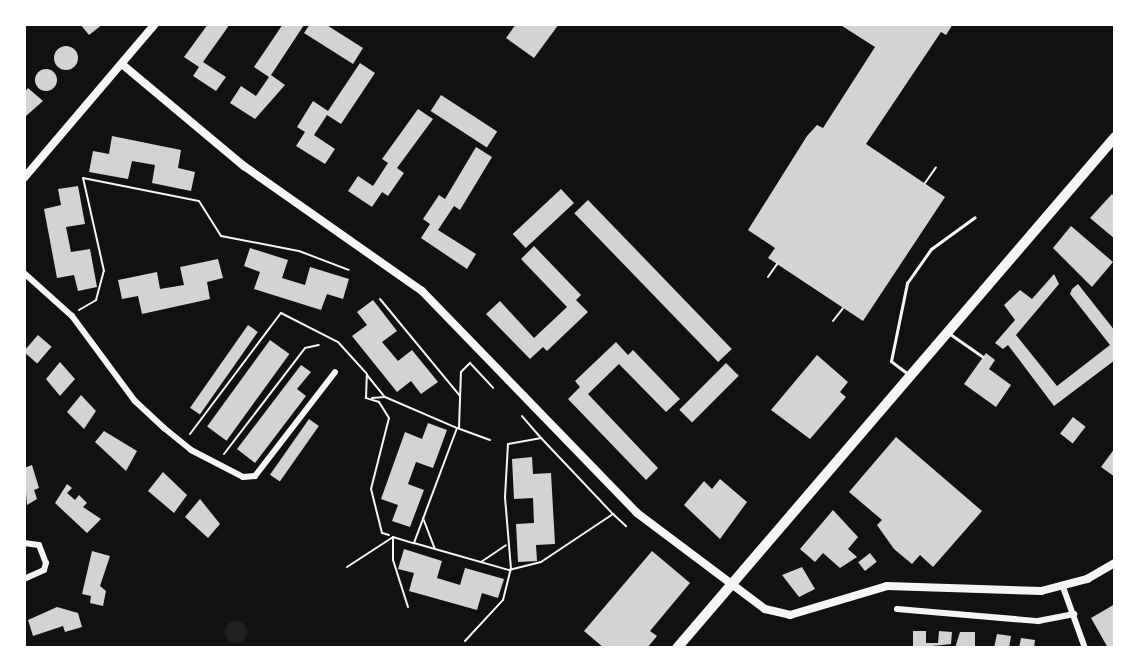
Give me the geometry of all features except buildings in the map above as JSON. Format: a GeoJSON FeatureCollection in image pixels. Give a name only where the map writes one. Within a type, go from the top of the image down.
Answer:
{"type":"FeatureCollection","features":[{"type":"Feature","properties":{"kind":"main road"},"geometry":{"type":"LineString","coordinates":[[677,648],[1115,137]]}},
{"type":"Feature","properties":{"kind":"street"},"geometry":{"type":"LineString","coordinates":[[24,178],[155,24]]}},
{"type":"Feature","properties":{"kind":"street"},"geometry":{"type":"LineString","coordinates":[[123,65],[244,166],[422,291],[637,513],[765,609],[790,615],[887,586],[1022,591],[1063,587],[1115,563]]}},
{"type":"Feature","properties":{"kind":"street"},"geometry":{"type":"LineString","coordinates":[[24,273],[72,316],[135,401],[183,444],[216,465],[243,477],[255,476],[335,372]]}},
{"type":"Feature","properties":{"kind":"street"},"geometry":{"type":"LineString","coordinates":[[24,543],[39,545],[46,563],[44,570],[24,579]]}},
{"type":"Feature","properties":{"kind":"street"},"geometry":{"type":"LineString","coordinates":[[1063,587],[1085,648]]}},
{"type":"Feature","properties":{"kind":"street"},"geometry":{"type":"LineString","coordinates":[[897,609],[1038,621],[1074,614]]}},
{"type":"Feature","properties":{"kind":"lane"},"geometry":{"type":"LineString","coordinates":[[911,376],[891,361],[907,283],[931,249],[975,217]]}},
{"type":"Feature","properties":{"kind":"lane"},"geometry":{"type":"LineString","coordinates":[[949,333],[983,357]]}},
{"type":"Feature","properties":{"kind":"path"},"geometry":{"type":"LineString","coordinates":[[925,183],[936,167]]}},
{"type":"Feature","properties":{"kind":"path"},"geometry":{"type":"LineString","coordinates":[[72,316],[96,300],[103,277],[83,178],[199,201],[221,236],[299,251],[349,270]]}},
{"type":"Feature","properties":{"kind":"path"},"geometry":{"type":"LineString","coordinates":[[768,277],[777,264]]}},
{"type":"Feature","properties":{"kind":"path"},"geometry":{"type":"LineString","coordinates":[[380,299],[460,396]]}},
{"type":"Feature","properties":{"kind":"path"},"geometry":{"type":"LineString","coordinates":[[833,321],[843,308]]}},
{"type":"Feature","properties":{"kind":"path"},"geometry":{"type":"LineString","coordinates":[[183,444],[281,313],[338,342],[385,397]]}},
{"type":"Feature","properties":{"kind":"path"},"geometry":{"type":"LineString","coordinates":[[216,465],[305,348],[319,345]]}},
{"type":"Feature","properties":{"kind":"path"},"geometry":{"type":"LineString","coordinates":[[414,543],[458,428],[461,372],[470,363],[493,388]]}},
{"type":"Feature","properties":{"kind":"path"},"geometry":{"type":"LineString","coordinates":[[366,398],[367,375]]}},
{"type":"Feature","properties":{"kind":"path"},"geometry":{"type":"LineString","coordinates":[[366,398],[385,397],[490,440]]}},
{"type":"Feature","properties":{"kind":"path"},"geometry":{"type":"LineString","coordinates":[[366,398],[384,407],[389,418],[371,489],[382,533],[511,569],[541,562],[613,514]]}},
{"type":"Feature","properties":{"kind":"path"},"geometry":{"type":"LineString","coordinates":[[522,416],[626,526]]}},
{"type":"Feature","properties":{"kind":"path"},"geometry":{"type":"LineString","coordinates":[[465,641],[503,600],[511,569],[507,545],[508,444],[541,438]]}},
{"type":"Feature","properties":{"kind":"path"},"geometry":{"type":"LineString","coordinates":[[422,517],[435,549]]}},
{"type":"Feature","properties":{"kind":"path"},"geometry":{"type":"LineString","coordinates":[[347,567],[391,536]]}},
{"type":"Feature","properties":{"kind":"path"},"geometry":{"type":"LineString","coordinates":[[391,536],[393,560],[408,607]]}},
{"type":"Feature","properties":{"kind":"path"},"geometry":{"type":"LineString","coordinates":[[480,562],[507,545]]}},
{"type":"Feature","properties":{"kind":"path"},"geometry":{"type":"LineString","coordinates":[[211,648],[227,648]]}},
{"type":"Feature","properties":{"kind":"shaded area"},"geometry":{"type":"Polygon","coordinates":[[[236,621],[244,624],[247,632],[244,640],[236,643],[228,640],[225,632],[228,624],[236,621]]]}}]}
